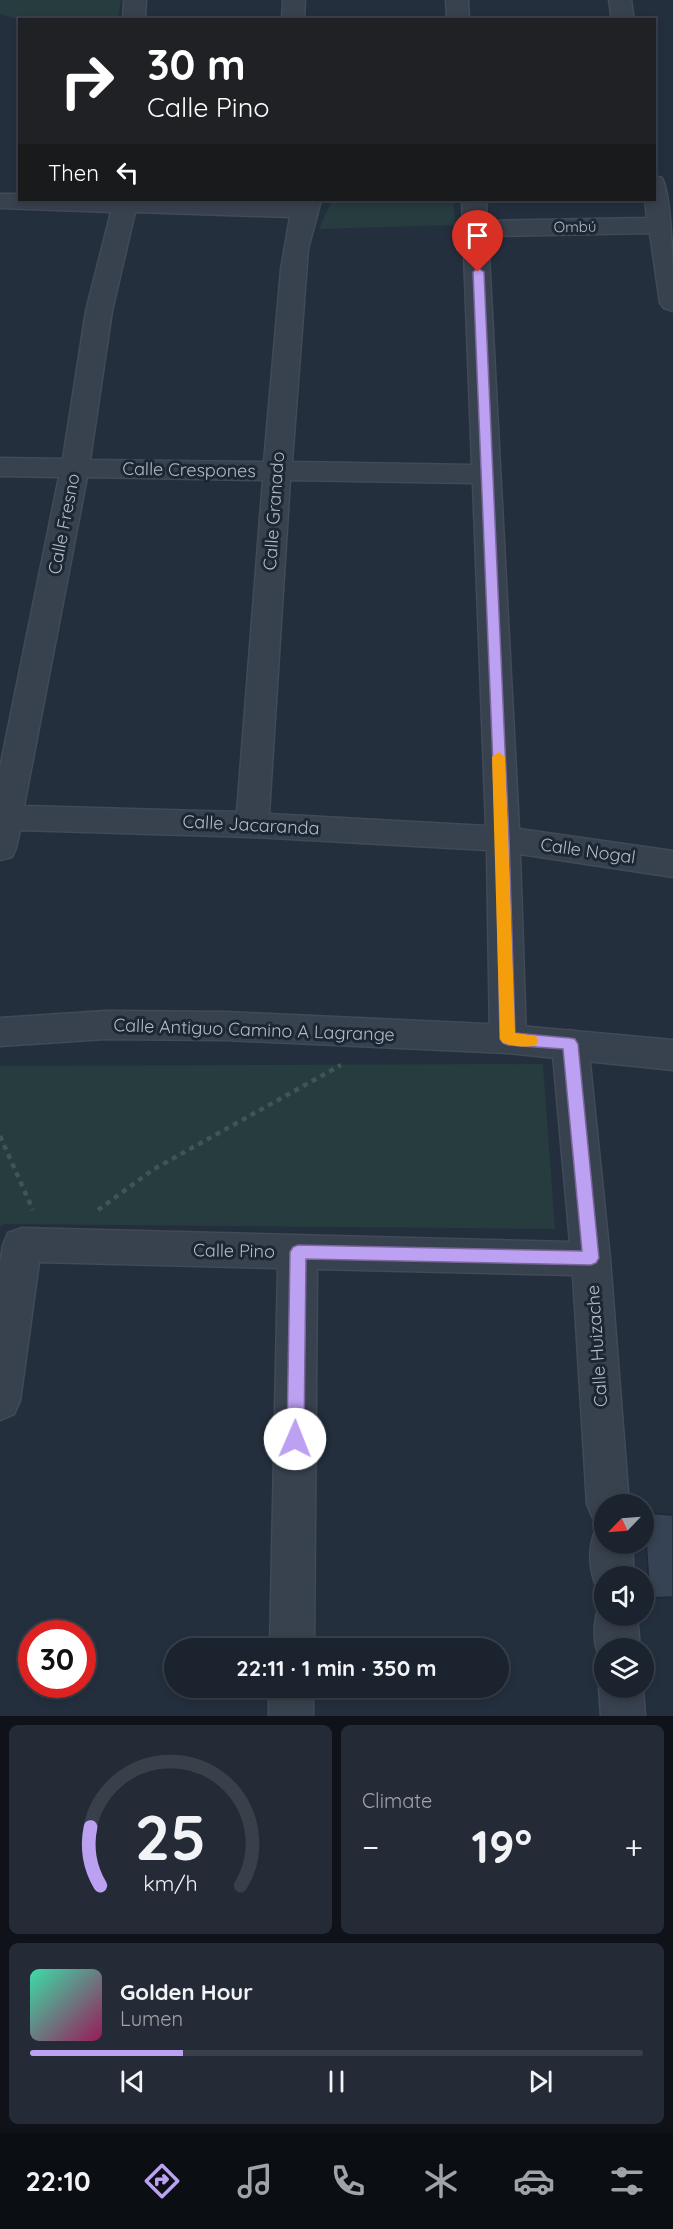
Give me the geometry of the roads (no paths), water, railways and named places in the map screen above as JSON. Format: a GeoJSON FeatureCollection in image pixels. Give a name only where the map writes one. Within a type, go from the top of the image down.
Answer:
{"type":"FeatureCollection","features":[{"type":"Feature","properties":{"kind":"street"},"geometry":{"type":"LineString","coordinates":[[134,18],[135,0]]}},
{"type":"Feature","properties":{"kind":"street"},"geometry":{"type":"LineString","coordinates":[[293,18],[294,0]]}},
{"type":"Feature","properties":{"kind":"street"},"geometry":{"type":"LineString","coordinates":[[457,0],[458,18]]}},
{"type":"Feature","properties":{"kind":"street"},"geometry":{"type":"LineString","coordinates":[[620,0],[623,18]]}},
{"type":"Feature","properties":{"kind":"street"},"geometry":{"type":"LineString","coordinates":[[656,189],[668,226],[673,303]]}},
{"type":"Feature","properties":{"kind":"street"},"geometry":{"type":"LineString","coordinates":[[0,201],[306,205]]}},
{"type":"Feature","properties":{"kind":"street","name":"Calle Fresno"},"geometry":{"type":"LineString","coordinates":[[0,849],[4,817],[75,468],[99,311],[124,201]]}},
{"type":"Feature","properties":{"kind":"street"},"geometry":{"type":"LineString","coordinates":[[474,201],[503,839],[508,1039]]}},
{"type":"Feature","properties":{"kind":"street","name":"Calle Granado"},"geometry":{"type":"LineString","coordinates":[[252,825],[276,471],[297,248],[306,205]]}},
{"type":"Feature","properties":{"kind":"street","name":"Ombú"},"geometry":{"type":"LineString","coordinates":[[477,229],[668,226]]}},
{"type":"Feature","properties":{"kind":"street","name":"Calle Crespones"},"geometry":{"type":"LineString","coordinates":[[0,467],[486,474]]}},
{"type":"Feature","properties":{"kind":"street","name":"Calle Jacaranda"},"geometry":{"type":"LineString","coordinates":[[4,817],[252,825],[503,839]]}},
{"type":"Feature","properties":{"kind":"street","name":"Calle Nogal"},"geometry":{"type":"LineString","coordinates":[[503,839],[673,864]]}},
{"type":"Feature","properties":{"kind":"street","name":"Calle Antiguo Camino A Lagrange"},"geometry":{"type":"LineString","coordinates":[[0,1032],[105,1025],[226,1026],[508,1039],[673,1055]]}},
{"type":"Feature","properties":{"kind":"street","name":"Calle Huizache"},"geometry":{"type":"LineString","coordinates":[[570,1044],[591,1258],[607,1494]]}},
{"type":"Feature","properties":{"kind":"street"},"geometry":{"type":"LineString","coordinates":[[0,1401],[24,1249]]}},
{"type":"Feature","properties":{"kind":"street","name":"Calle Pino"},"geometry":{"type":"LineString","coordinates":[[24,1249],[591,1258]]}},
{"type":"Feature","properties":{"kind":"street"},"geometry":{"type":"LineString","coordinates":[[292,1638],[298,1252]]}},
{"type":"Feature","properties":{"kind":"street"},"geometry":{"type":"LineString","coordinates":[[291,1698],[291,1716]]}},
{"type":"Feature","properties":{"kind":"street"},"geometry":{"type":"LineString","coordinates":[[622,1698],[623,1716]]}}]}
